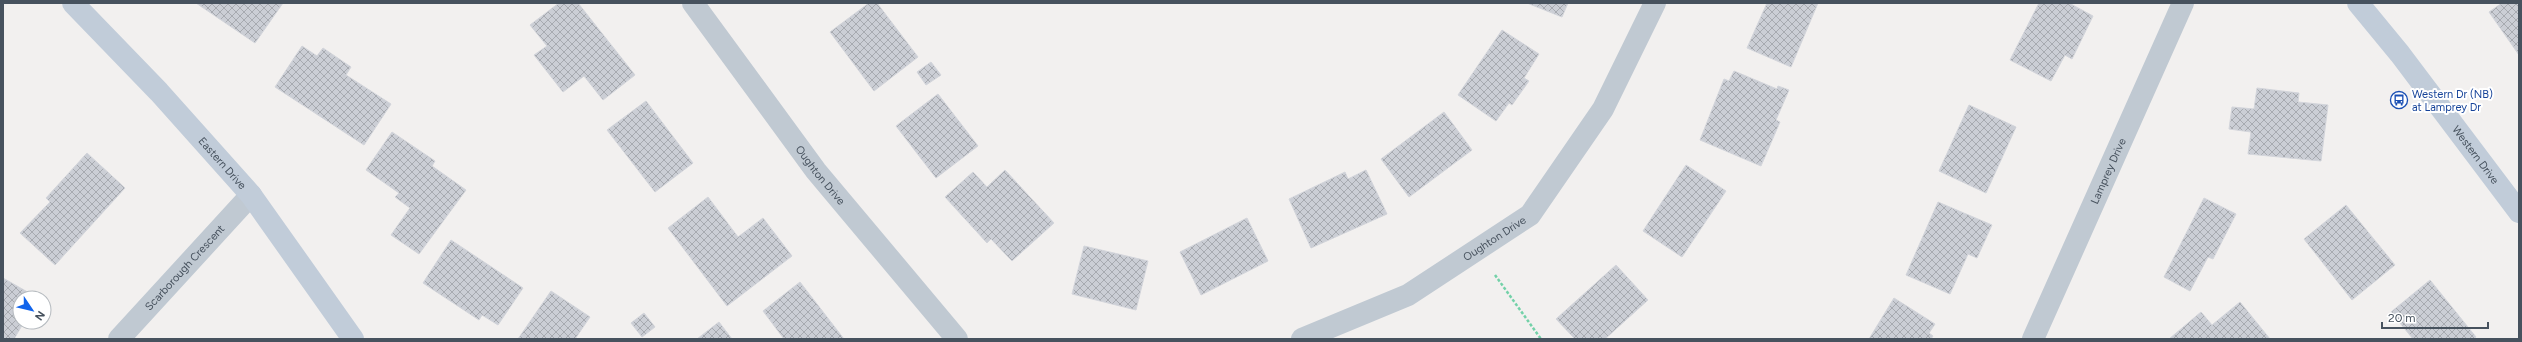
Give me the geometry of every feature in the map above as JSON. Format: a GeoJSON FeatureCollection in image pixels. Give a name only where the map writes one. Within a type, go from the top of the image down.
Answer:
{"type":"FeatureCollection","features":[{"type":"Feature","properties":{"kind":"street","name":"Oughton Drive"},"geometry":{"type":"LineString","coordinates":[[693,3],[816,172],[957,339]]}},
{"type":"Feature","properties":{"kind":"street","name":"Oughton Drive"},"geometry":{"type":"LineString","coordinates":[[1302,339],[1408,295],[1530,215],[1603,109],[1655,3]]}},
{"type":"Feature","properties":{"kind":"street","name":"Lamprey Drive"},"geometry":{"type":"LineString","coordinates":[[2033,339],[2183,3]]}},
{"type":"Feature","properties":{"kind":"street","name":"Western Drive"},"geometry":{"type":"LineString","coordinates":[[2358,3],[2400,54],[2519,212]]}},
{"type":"Feature","properties":{"kind":"street","name":"Eastern Drive"},"geometry":{"type":"LineString","coordinates":[[83,6],[251,196],[353,339]]}},
{"type":"Feature","properties":{"kind":"street","name":"Scarborough Crescent"},"geometry":{"type":"LineString","coordinates":[[119,339],[251,196]]}},
{"type":"Feature","properties":{"kind":"path"},"geometry":{"type":"LineString","coordinates":[[1476,250],[1541,339]]}},
{"type":"Feature","properties":{"kind":"building"},"geometry":{"type":"Polygon","coordinates":[[[196,3],[283,3],[255,43],[196,3]]]}},
{"type":"Feature","properties":{"kind":"building"},"geometry":{"type":"Polygon","coordinates":[[[559,3],[578,3],[635,75],[603,100],[584,76],[563,92],[534,55],[547,46],[530,25],[559,3]]]}},
{"type":"Feature","properties":{"kind":"building"},"geometry":{"type":"Polygon","coordinates":[[[869,3],[877,3],[918,57],[874,91],[830,32],[869,3]]]}},
{"type":"Feature","properties":{"kind":"building"},"geometry":{"type":"Polygon","coordinates":[[[1527,3],[1568,3],[1562,17],[1527,3]]]}},
{"type":"Feature","properties":{"kind":"building"},"geometry":{"type":"Polygon","coordinates":[[[1767,3],[1818,3],[1791,67],[1747,48],[1767,3]]]}},
{"type":"Feature","properties":{"kind":"building"},"geometry":{"type":"Polygon","coordinates":[[[2039,3],[2069,3],[2093,16],[2072,59],[2065,55],[2051,81],[2010,60],[2039,3]]]}},
{"type":"Feature","properties":{"kind":"building"},"geometry":{"type":"Polygon","coordinates":[[[2502,3],[2519,3],[2519,55],[2489,12],[2502,3]]]}},
{"type":"Feature","properties":{"kind":"building"},"geometry":{"type":"Polygon","coordinates":[[[1502,30],[1539,54],[1524,78],[1529,81],[1512,105],[1509,103],[1496,121],[1458,95],[1502,30]]]}},
{"type":"Feature","properties":{"kind":"building"},"geometry":{"type":"Polygon","coordinates":[[[302,46],[317,56],[323,48],[351,67],[346,75],[391,104],[364,145],[275,87],[302,46]]]}},
{"type":"Feature","properties":{"kind":"building"},"geometry":{"type":"Polygon","coordinates":[[[931,62],[941,75],[926,85],[917,72],[931,62]]]}},
{"type":"Feature","properties":{"kind":"building"},"geometry":{"type":"Polygon","coordinates":[[[1734,71],[1777,89],[1778,86],[1789,90],[1776,120],[1780,122],[1761,166],[1700,140],[1724,79],[1729,81],[1734,71]]]}},
{"type":"Feature","properties":{"kind":"building"},"geometry":{"type":"Polygon","coordinates":[[[2257,88],[2299,93],[2298,102],[2328,105],[2321,161],[2248,154],[2251,132],[2229,129],[2232,107],[2254,109],[2257,88]]]}},
{"type":"Feature","properties":{"kind":"building"},"geometry":{"type":"Polygon","coordinates":[[[938,94],[978,146],[936,178],[896,126],[938,94]]]}},
{"type":"Feature","properties":{"kind":"building"},"geometry":{"type":"Polygon","coordinates":[[[646,101],[693,163],[655,192],[607,130],[646,101]]]}},
{"type":"Feature","properties":{"kind":"building"},"geometry":{"type":"Polygon","coordinates":[[[1969,105],[2016,127],[1986,193],[1939,171],[1969,105]]]}},
{"type":"Feature","properties":{"kind":"building"},"geometry":{"type":"Polygon","coordinates":[[[1444,112],[1472,150],[1409,197],[1381,159],[1444,112]]]}},
{"type":"Feature","properties":{"kind":"building"},"geometry":{"type":"Polygon","coordinates":[[[392,132],[435,161],[432,166],[466,190],[419,254],[391,235],[410,208],[395,197],[399,193],[366,170],[392,132]]]}},
{"type":"Feature","properties":{"kind":"building"},"geometry":{"type":"Polygon","coordinates":[[[87,153],[125,188],[55,265],[20,233],[50,202],[46,198],[87,153]]]}},
{"type":"Feature","properties":{"kind":"building"},"geometry":{"type":"Polygon","coordinates":[[[1686,165],[1726,191],[1682,257],[1643,231],[1686,165]]]}},
{"type":"Feature","properties":{"kind":"building"},"geometry":{"type":"Polygon","coordinates":[[[1005,170],[1054,223],[1012,261],[991,239],[987,243],[945,197],[973,172],[987,187],[1005,170]]]}},
{"type":"Feature","properties":{"kind":"building"},"geometry":{"type":"Polygon","coordinates":[[[1366,170],[1387,214],[1311,248],[1289,199],[1345,172],[1348,179],[1366,170]]]}},
{"type":"Feature","properties":{"kind":"building"},"geometry":{"type":"Polygon","coordinates":[[[708,197],[738,237],[763,218],[792,256],[727,306],[668,228],[708,197]]]}},
{"type":"Feature","properties":{"kind":"building"},"geometry":{"type":"Polygon","coordinates":[[[2204,198],[2236,214],[2213,259],[2208,257],[2190,291],[2164,277],[2204,198]]]}},
{"type":"Feature","properties":{"kind":"building"},"geometry":{"type":"Polygon","coordinates":[[[1938,202],[1992,225],[1977,258],[1968,254],[1950,294],[1906,275],[1938,202]]]}},
{"type":"Feature","properties":{"kind":"building"},"geometry":{"type":"Polygon","coordinates":[[[2346,205],[2395,265],[2352,300],[2304,239],[2346,205]]]}},
{"type":"Feature","properties":{"kind":"building"},"geometry":{"type":"Polygon","coordinates":[[[1247,218],[1268,261],[1201,295],[1180,252],[1247,218]]]}},
{"type":"Feature","properties":{"kind":"building"},"geometry":{"type":"Polygon","coordinates":[[[451,240],[523,288],[498,325],[482,315],[479,320],[423,283],[451,240]]]}},
{"type":"Feature","properties":{"kind":"building"},"geometry":{"type":"Polygon","coordinates":[[[1084,246],[1148,261],[1136,310],[1072,294],[1084,246]]]}},
{"type":"Feature","properties":{"kind":"building"},"geometry":{"type":"Polygon","coordinates":[[[1616,265],[1648,300],[1605,339],[1575,339],[1556,319],[1616,265]]]}},
{"type":"Feature","properties":{"kind":"building"},"geometry":{"type":"Polygon","coordinates":[[[3,278],[24,290],[12,290],[12,330],[19,330],[14,339],[3,339],[3,278]]]}},
{"type":"Feature","properties":{"kind":"building"},"geometry":{"type":"Polygon","coordinates":[[[2430,280],[2476,337],[2473,339],[2413,339],[2391,312],[2430,280]]]}},
{"type":"Feature","properties":{"kind":"building"},"geometry":{"type":"Polygon","coordinates":[[[800,282],[844,339],[784,339],[763,311],[800,282]]]}},
{"type":"Feature","properties":{"kind":"building"},"geometry":{"type":"Polygon","coordinates":[[[551,291],[590,317],[575,339],[518,339],[551,291]]]}},
{"type":"Feature","properties":{"kind":"building"},"geometry":{"type":"Polygon","coordinates":[[[1894,298],[1935,324],[1929,333],[1933,336],[1931,339],[1869,339],[1894,298]]]}},
{"type":"Feature","properties":{"kind":"building"},"geometry":{"type":"Polygon","coordinates":[[[2240,302],[2270,339],[2169,339],[2201,312],[2212,325],[2240,302]]]}},
{"type":"Feature","properties":{"kind":"building"},"geometry":{"type":"Polygon","coordinates":[[[644,313],[655,327],[642,337],[631,323],[644,313]]]}},
{"type":"Feature","properties":{"kind":"building"},"geometry":{"type":"Polygon","coordinates":[[[719,322],[732,339],[697,339],[719,322]]]}},
{"type":"Feature","properties":{"kind":"place","name":"Western Dr (NB) at Lamprey Dr"},"geometry":{"type":"Point","coordinates":[2399,100]}}]}
